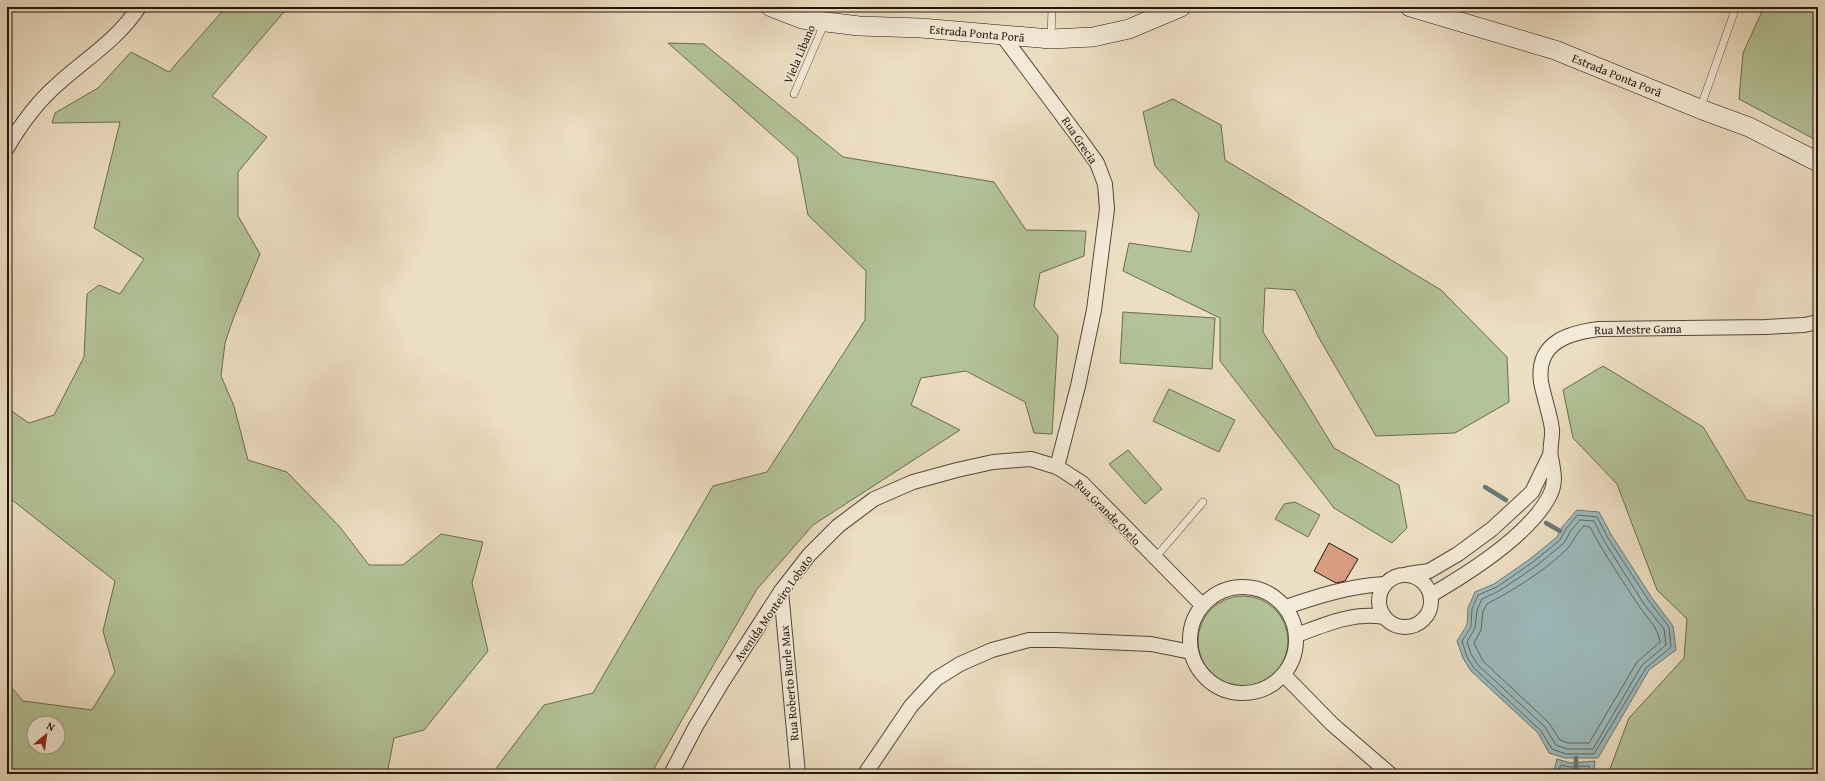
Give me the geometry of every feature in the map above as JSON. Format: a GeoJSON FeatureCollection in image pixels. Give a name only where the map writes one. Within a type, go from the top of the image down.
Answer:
{"type":"FeatureCollection","features":[{"type":"Feature","properties":{"kind":"main road","name":"Estrada Ponta Porã"},"geometry":{"type":"LineString","coordinates":[[771,7],[802,19],[859,26],[921,28],[1051,39],[1093,37],[1128,29],[1181,7]]}},
{"type":"Feature","properties":{"kind":"main road","name":"Estrada Ponta Porã"},"geometry":{"type":"LineString","coordinates":[[1410,7],[1555,50],[1700,109],[1749,127],[1818,162]]}},
{"type":"Feature","properties":{"kind":"street"},"geometry":{"type":"LineString","coordinates":[[7,148],[29,115],[59,82],[118,35],[139,7]]}},
{"type":"Feature","properties":{"kind":"street","name":"Rua Grecia"},"geometry":{"type":"LineString","coordinates":[[1002,35],[1080,138],[1097,163],[1105,184],[1106,215],[1094,310],[1078,386],[1057,467]]}},
{"type":"Feature","properties":{"kind":"street","name":"Rua Mestre Gama"},"geometry":{"type":"LineString","coordinates":[[1431,595],[1462,576],[1525,528],[1551,494],[1555,477],[1550,455],[1552,430],[1541,381],[1541,364],[1548,350],[1559,339],[1579,331],[1599,328],[1765,327],[1804,325],[1818,322]]}},
{"type":"Feature","properties":{"kind":"street","name":"Rua Mestre Gama"},"geometry":{"type":"LineString","coordinates":[[1408,574],[1429,571],[1458,554],[1492,529],[1532,492],[1550,455]]}},
{"type":"Feature","properties":{"kind":"street","name":"Avenida Monteiro Lobato"},"geometry":{"type":"LineString","coordinates":[[670,774],[722,681],[782,592],[809,555],[838,526],[874,499],[913,482],[957,470],[993,462],[1031,459],[1057,467]]}},
{"type":"Feature","properties":{"kind":"street","name":"Rua Grande Otelo"},"geometry":{"type":"LineString","coordinates":[[1057,467],[1082,483],[1202,605]]}},
{"type":"Feature","properties":{"kind":"street"},"geometry":{"type":"LineString","coordinates":[[1408,574],[1416,576],[1428,587],[1431,595],[1429,611],[1425,618],[1415,625],[1400,626],[1391,623],[1384,617],[1380,610],[1378,601],[1384,584],[1391,578],[1408,574]]}},
{"type":"Feature","properties":{"kind":"street"},"geometry":{"type":"LineString","coordinates":[[1286,607],[1322,595],[1362,586],[1384,584]]}},
{"type":"Feature","properties":{"kind":"street"},"geometry":{"type":"LineString","coordinates":[[1241,586],[1258,588],[1273,595],[1286,607],[1293,620],[1297,634],[1296,649],[1292,663],[1284,675],[1271,686],[1256,692],[1239,693],[1223,689],[1208,680],[1197,668],[1191,652],[1189,638],[1192,624],[1202,605],[1209,598],[1224,589],[1241,586]]}},
{"type":"Feature","properties":{"kind":"street","name":"Rua Roberto Burle Max"},"geometry":{"type":"LineString","coordinates":[[782,592],[798,774]]}},
{"type":"Feature","properties":{"kind":"street"},"geometry":{"type":"LineString","coordinates":[[1297,634],[1329,623],[1357,616],[1371,615],[1384,617]]}},
{"type":"Feature","properties":{"kind":"street"},"geometry":{"type":"LineString","coordinates":[[865,774],[911,706],[936,679],[960,664],[992,650],[1029,640],[1063,640],[1151,644],[1191,652]]}},
{"type":"Feature","properties":{"kind":"street"},"geometry":{"type":"LineString","coordinates":[[1284,675],[1332,724],[1390,774]]}},
{"type":"Feature","properties":{"kind":"lane"},"geometry":{"type":"LineString","coordinates":[[1051,39],[1052,7]]}},
{"type":"Feature","properties":{"kind":"lane"},"geometry":{"type":"LineString","coordinates":[[1700,109],[1736,7]]}},
{"type":"Feature","properties":{"kind":"lane","name":"Viela Libano"},"geometry":{"type":"LineString","coordinates":[[794,94],[825,22]]}},
{"type":"Feature","properties":{"kind":"lane"},"geometry":{"type":"LineString","coordinates":[[1155,558],[1203,502]]}},
{"type":"Feature","properties":{"kind":"green space"},"geometry":{"type":"Polygon","coordinates":[[[226,7],[292,7],[283,13],[212,96],[267,137],[238,172],[238,216],[260,254],[233,319],[225,343],[221,376],[234,406],[248,460],[287,472],[339,526],[369,565],[403,565],[441,534],[483,542],[472,583],[488,651],[424,730],[394,738],[387,774],[7,774],[7,682],[23,701],[92,710],[115,672],[103,631],[115,581],[7,496],[7,408],[29,423],[54,415],[84,357],[87,294],[99,285],[120,294],[144,259],[94,228],[120,122],[52,123],[55,113],[98,88],[131,52],[169,72],[226,7]]]}},
{"type":"Feature","properties":{"kind":"green space"},"geometry":{"type":"Polygon","coordinates":[[[1764,7],[1818,7],[1818,141],[1739,99],[1743,53],[1764,7]]]}},
{"type":"Feature","properties":{"kind":"green space"},"geometry":{"type":"Polygon","coordinates":[[[668,43],[704,44],[843,157],[994,182],[1026,230],[1086,231],[1084,256],[1040,273],[1034,306],[1058,336],[1052,434],[1034,433],[1025,402],[966,371],[921,378],[911,405],[960,430],[813,525],[757,589],[651,774],[499,774],[497,767],[544,705],[593,693],[713,486],[767,472],[865,320],[866,271],[808,215],[797,157],[668,43]]]}},
{"type":"Feature","properties":{"kind":"green space"},"geometry":{"type":"Polygon","coordinates":[[[1173,99],[1221,125],[1225,160],[1441,290],[1507,357],[1509,402],[1455,433],[1376,436],[1319,338],[1295,290],[1265,288],[1263,332],[1334,448],[1399,485],[1407,528],[1392,543],[1334,508],[1220,361],[1220,318],[1123,271],[1129,243],[1191,252],[1199,214],[1155,166],[1143,112],[1173,99]]]}},
{"type":"Feature","properties":{"kind":"green space"},"geometry":{"type":"Polygon","coordinates":[[[1123,312],[1215,318],[1212,369],[1120,363],[1123,312]]]}},
{"type":"Feature","properties":{"kind":"green space"},"geometry":{"type":"Polygon","coordinates":[[[1603,366],[1703,427],[1747,500],[1818,517],[1818,774],[1608,774],[1629,718],[1684,658],[1687,619],[1657,590],[1617,484],[1573,438],[1563,390],[1603,366]]]}},
{"type":"Feature","properties":{"kind":"green space"},"geometry":{"type":"Polygon","coordinates":[[[1169,389],[1235,420],[1219,452],[1153,421],[1169,389]]]}},
{"type":"Feature","properties":{"kind":"green space"},"geometry":{"type":"Polygon","coordinates":[[[1128,450],[1162,489],[1145,504],[1109,464],[1128,450]]]}},
{"type":"Feature","properties":{"kind":"green space"},"geometry":{"type":"Polygon","coordinates":[[[1295,502],[1320,515],[1308,537],[1275,519],[1284,504],[1295,502]]]}},
{"type":"Feature","properties":{"kind":"green space"},"geometry":{"type":"Polygon","coordinates":[[[1243,596],[1260,599],[1275,609],[1285,624],[1288,641],[1285,658],[1275,673],[1260,683],[1243,686],[1226,683],[1211,673],[1201,658],[1198,641],[1201,624],[1211,609],[1226,599],[1243,596]]]}},
{"type":"Feature","properties":{"kind":"water"},"geometry":{"type":"Polygon","coordinates":[[[1577,510],[1599,512],[1612,536],[1652,598],[1673,626],[1676,650],[1649,670],[1598,758],[1565,758],[1549,753],[1538,733],[1471,671],[1463,658],[1457,641],[1467,625],[1468,608],[1475,592],[1494,584],[1530,559],[1557,537],[1562,527],[1577,510]]]}},
{"type":"Feature","properties":{"kind":"water"},"geometry":{"type":"Polygon","coordinates":[[[1557,759],[1570,763],[1595,761],[1594,774],[1553,774],[1557,759]]]}},
{"type":"Feature","properties":{"kind":"building"},"geometry":{"type":"Polygon","coordinates":[[[1329,543],[1358,559],[1345,581],[1336,583],[1314,571],[1329,543]]]}},
{"type":"Feature","properties":{"kind":"waterway"},"geometry":{"type":"LineString","coordinates":[[1485,487],[1506,500]]}},
{"type":"Feature","properties":{"kind":"waterway"},"geometry":{"type":"LineString","coordinates":[[1546,523],[1560,531]]}},
{"type":"Feature","properties":{"kind":"waterway"},"geometry":{"type":"LineString","coordinates":[[1576,758],[1576,774]]}}]}
